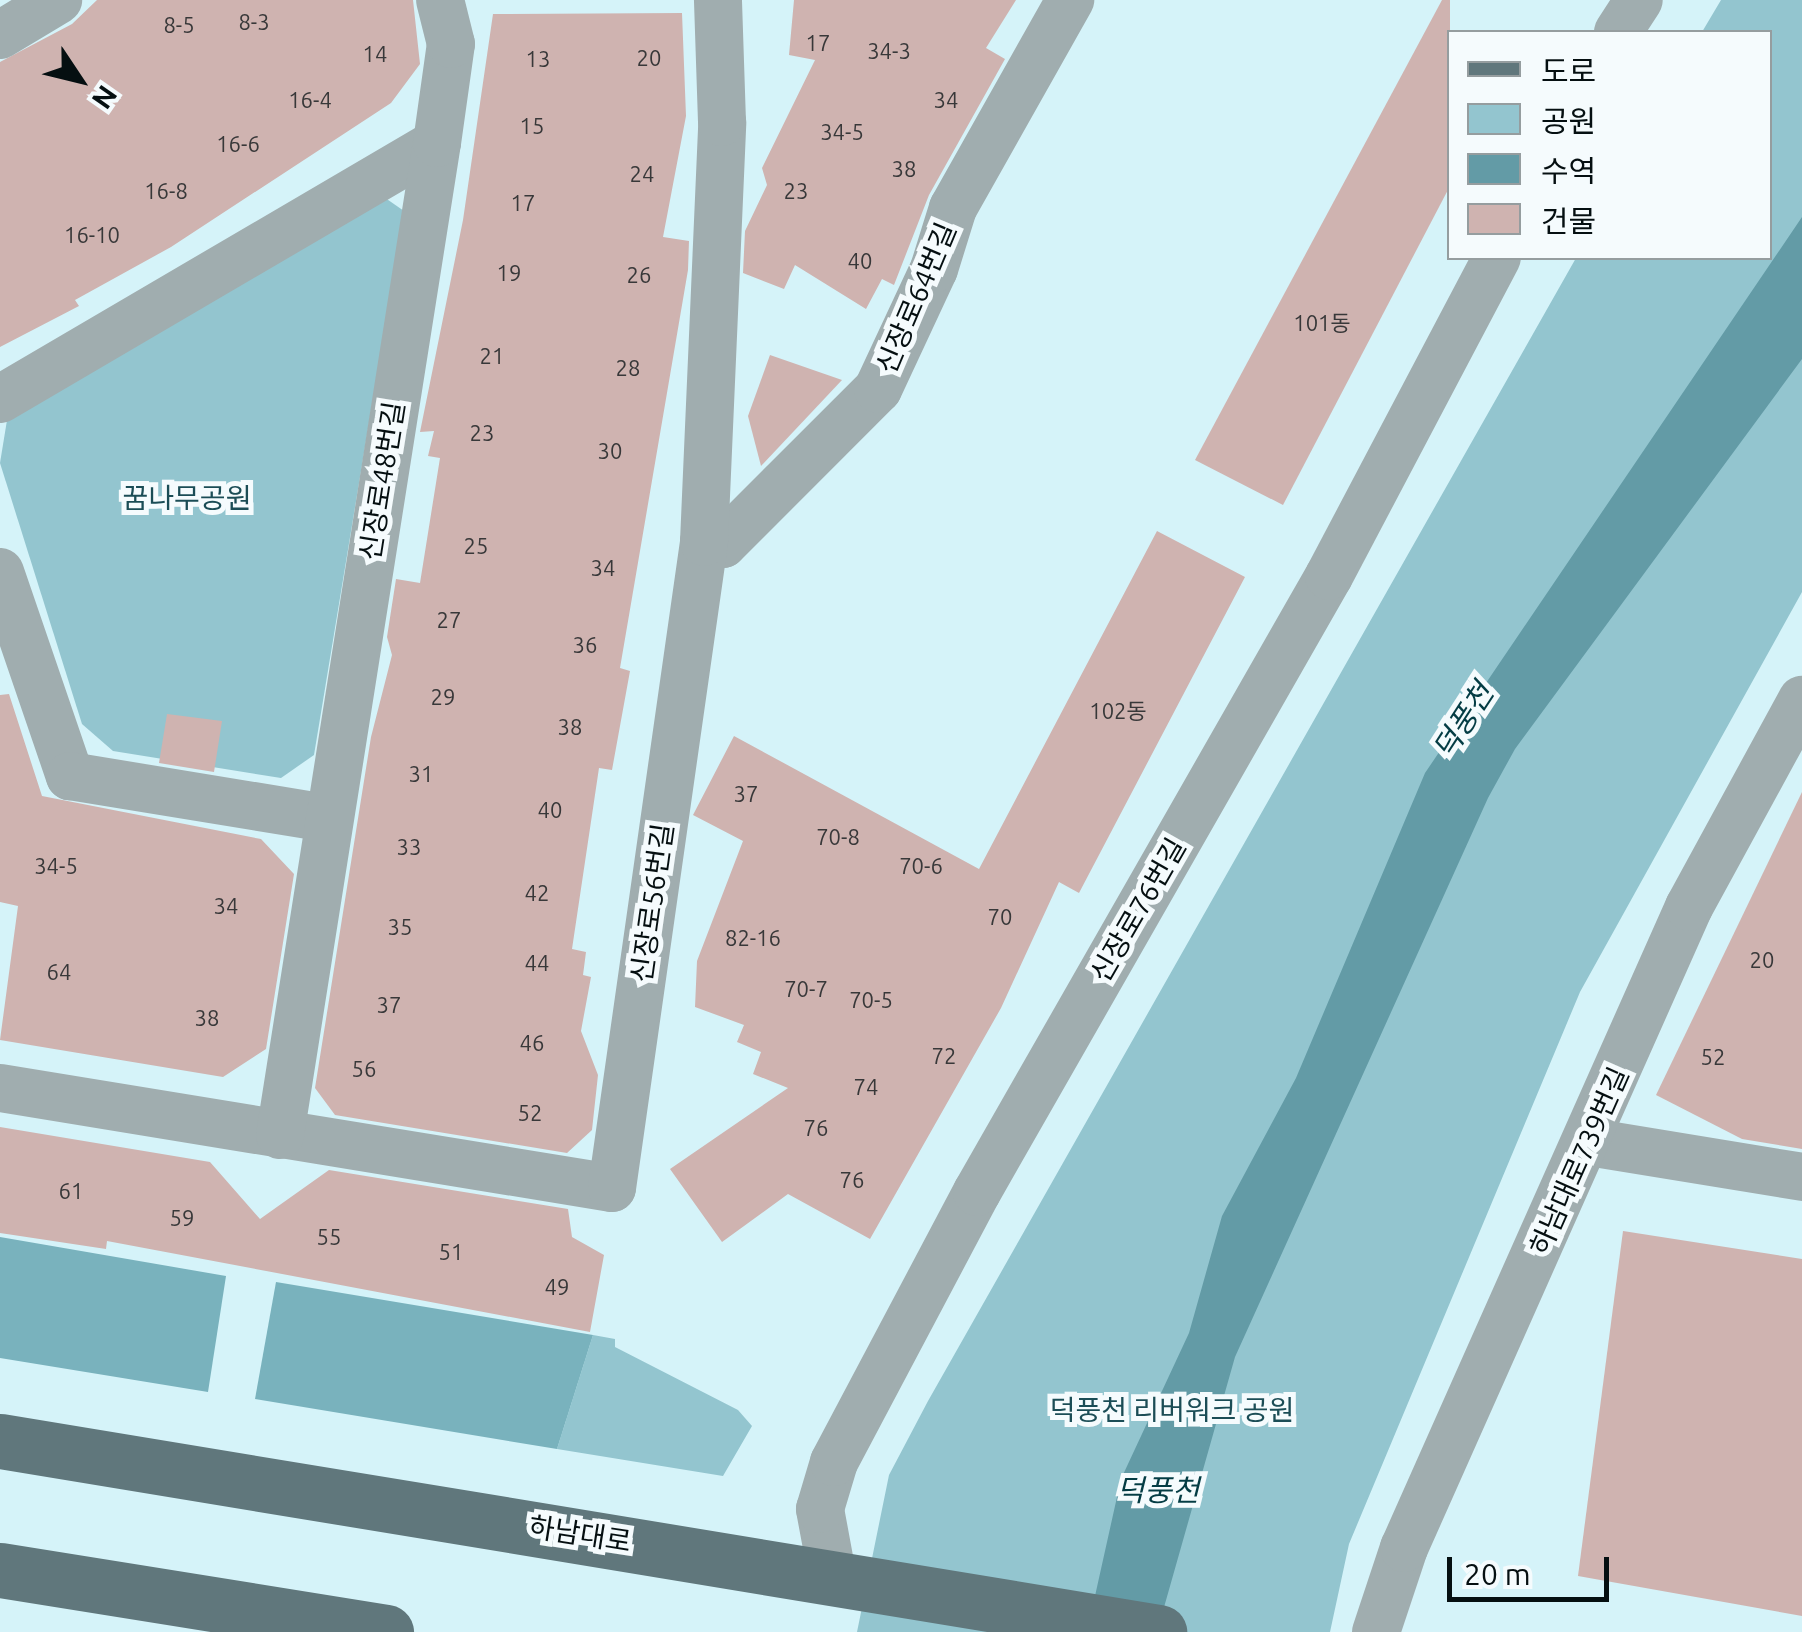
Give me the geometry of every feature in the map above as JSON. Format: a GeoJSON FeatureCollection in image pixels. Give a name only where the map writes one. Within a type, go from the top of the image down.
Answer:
{"type":"FeatureCollection","features":[{"type":"Feature","properties":{"kind":"main road","name":"하남대로"},"geometry":{"type":"LineString","coordinates":[[0,1442],[852,1577],[1159,1632]]}},
{"type":"Feature","properties":{"kind":"main road"},"geometry":{"type":"LineString","coordinates":[[0,1570],[386,1632]]}},
{"type":"Feature","properties":{"kind":"street"},"geometry":{"type":"LineString","coordinates":[[0,35],[58,0]]}},
{"type":"Feature","properties":{"kind":"street","name":"신장로48번길"},"geometry":{"type":"LineString","coordinates":[[280,1135],[326,818],[437,144],[451,44],[440,0]]}},
{"type":"Feature","properties":{"kind":"street","name":"신장로56번길"},"geometry":{"type":"LineString","coordinates":[[0,1088],[612,1188],[704,542],[722,122],[718,0]]}},
{"type":"Feature","properties":{"kind":"street","name":"신장로64번길"},"geometry":{"type":"LineString","coordinates":[[704,542],[724,544],[878,389],[934,269],[953,208],[1070,0]]}},
{"type":"Feature","properties":{"kind":"street"},"geometry":{"type":"LineString","coordinates":[[1619,30],[1639,0]]}},
{"type":"Feature","properties":{"kind":"street"},"geometry":{"type":"LineString","coordinates":[[0,399],[437,144]]}},
{"type":"Feature","properties":{"kind":"street","name":"신장로76번길"},"geometry":{"type":"LineString","coordinates":[[852,1577],[820,1509],[834,1462],[977,1192],[1329,576],[1496,260]]}},
{"type":"Feature","properties":{"kind":"street"},"geometry":{"type":"LineString","coordinates":[[0,572],[70,776],[326,818]]}},
{"type":"Feature","properties":{"kind":"street","name":"하남대로739번길"},"geometry":{"type":"LineString","coordinates":[[1376,1632],[1404,1548],[1589,1142],[1690,907],[1797,720]]}},
{"type":"Feature","properties":{"kind":"street"},"geometry":{"type":"LineString","coordinates":[[1589,1142],[1802,1178]]}},
{"type":"Feature","properties":{"kind":"green space","name":"덕풍천 리버워크 공원"},"geometry":{"type":"Polygon","coordinates":[[[1721,0],[1802,0],[1802,592],[1580,992],[1349,1544],[1330,1632],[857,1632],[889,1475],[1575,260],[1772,260],[1772,30],[1703,30],[1721,0]]]}},
{"type":"Feature","properties":{"kind":"green space","name":"꿈나무공원"},"geometry":{"type":"Polygon","coordinates":[[[371,188],[404,211],[314,755],[281,778],[113,751],[82,724],[0,463],[9,408],[371,188]]]}},
{"type":"Feature","properties":{"kind":"green space"},"geometry":{"type":"Polygon","coordinates":[[[593,1335],[615,1339],[615,1347],[738,1410],[752,1426],[723,1476],[557,1449],[593,1335]]]}},
{"type":"Feature","properties":{"kind":"shaded area"},"geometry":{"type":"Polygon","coordinates":[[[0,1237],[226,1276],[208,1392],[0,1358],[0,1237]]]}},
{"type":"Feature","properties":{"kind":"shaded area"},"geometry":{"type":"Polygon","coordinates":[[[276,1282],[593,1335],[557,1449],[255,1399],[276,1282]]]}},
{"type":"Feature","properties":{"kind":"water","name":"덕풍천"},"geometry":{"type":"Polygon","coordinates":[[[1802,217],[1802,359],[1515,749],[1488,798],[1235,1357],[1157,1632],[1087,1632],[1121,1479],[1189,1333],[1222,1216],[1296,1078],[1425,773],[1802,217]]]}},
{"type":"Feature","properties":{"kind":"building"},"geometry":{"type":"Polygon","coordinates":[[[97,0],[413,0],[420,64],[391,103],[171,247],[75,300],[79,306],[0,347],[0,62],[72,24],[97,0]]]}},
{"type":"Feature","properties":{"kind":"building"},"geometry":{"type":"Polygon","coordinates":[[[794,0],[1016,0],[986,48],[1005,59],[929,195],[894,285],[882,279],[866,309],[795,265],[784,289],[743,273],[745,231],[767,185],[762,168],[815,60],[789,55],[794,0]]]}},
{"type":"Feature","properties":{"kind":"building"},"geometry":{"type":"Polygon","coordinates":[[[1442,0],[1450,0],[1447,192],[1283,505],[1195,460],[1442,0]]]}},
{"type":"Feature","properties":{"kind":"building"},"geometry":{"type":"Polygon","coordinates":[[[682,13],[686,116],[663,237],[689,241],[688,270],[620,668],[630,671],[612,770],[599,768],[572,949],[586,952],[583,975],[591,977],[581,1031],[598,1075],[592,1130],[567,1153],[335,1115],[315,1088],[371,737],[392,655],[387,637],[396,579],[420,583],[440,458],[428,456],[434,431],[420,432],[463,220],[493,14],[682,13]]]}},
{"type":"Feature","properties":{"kind":"building"},"geometry":{"type":"Polygon","coordinates":[[[770,355],[842,380],[761,466],[748,416],[770,355]]]}},
{"type":"Feature","properties":{"kind":"building"},"geometry":{"type":"Polygon","coordinates":[[[1157,531],[1245,577],[1079,893],[1059,882],[1001,1008],[870,1239],[788,1194],[722,1242],[670,1169],[788,1088],[753,1074],[761,1052],[737,1042],[744,1025],[695,1007],[697,961],[743,841],[693,815],[734,736],[979,869],[1157,531]]]}},
{"type":"Feature","properties":{"kind":"building"},"geometry":{"type":"Polygon","coordinates":[[[9,694],[42,796],[261,839],[294,874],[266,1049],[223,1077],[0,1040],[18,906],[0,902],[0,695],[9,694]]]}},
{"type":"Feature","properties":{"kind":"building"},"geometry":{"type":"Polygon","coordinates":[[[167,714],[222,721],[214,772],[159,763],[167,714]]]}},
{"type":"Feature","properties":{"kind":"building"},"geometry":{"type":"Polygon","coordinates":[[[1802,792],[1802,1149],[1742,1139],[1656,1095],[1802,792]]]}},
{"type":"Feature","properties":{"kind":"building"},"geometry":{"type":"Polygon","coordinates":[[[0,1127],[210,1162],[260,1219],[329,1170],[568,1209],[572,1237],[604,1255],[590,1332],[107,1241],[106,1249],[0,1233],[0,1127]]]}},
{"type":"Feature","properties":{"kind":"building"},"geometry":{"type":"Polygon","coordinates":[[[1623,1231],[1802,1259],[1802,1616],[1578,1576],[1623,1231]]]}}]}
